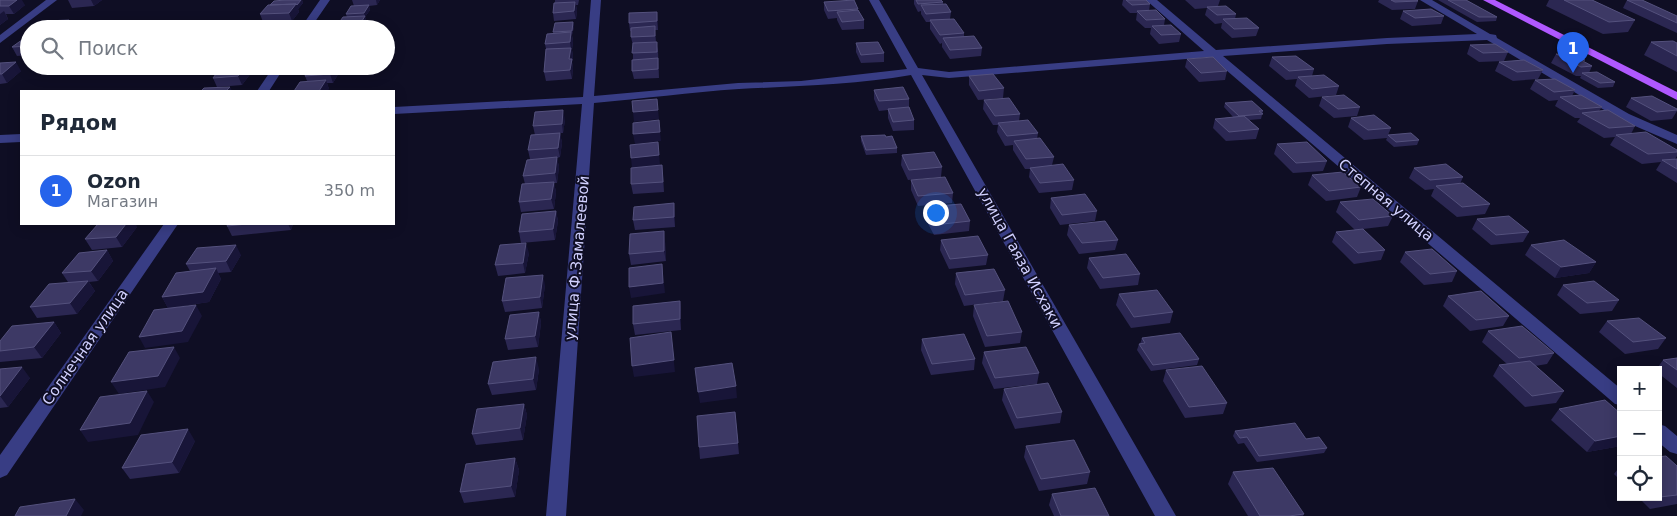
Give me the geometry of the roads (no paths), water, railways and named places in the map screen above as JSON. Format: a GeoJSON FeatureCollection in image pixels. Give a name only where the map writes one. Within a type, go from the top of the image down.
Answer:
{"type":"FeatureCollection","features":[{"type":"Feature","properties":{"kind":"main road"},"geometry":{"type":"LineString","coordinates":[[1488,0],[1677,97]]}},
{"type":"Feature","properties":{"kind":"street"},"geometry":{"type":"LineString","coordinates":[[26,20],[52,0]]}},
{"type":"Feature","properties":{"kind":"street"},"geometry":{"type":"LineString","coordinates":[[311,20],[325,0]]}},
{"type":"Feature","properties":{"kind":"street","name":"улица Ф.Замалеевой"},"geometry":{"type":"LineString","coordinates":[[556,516],[590,100],[596,0]]}},
{"type":"Feature","properties":{"kind":"street","name":"улица Гаяза Исхаки"},"geometry":{"type":"LineString","coordinates":[[874,0],[1166,516]]}},
{"type":"Feature","properties":{"kind":"street","name":"Степная улица"},"geometry":{"type":"LineString","coordinates":[[1151,0],[1617,397]]}},
{"type":"Feature","properties":{"kind":"street"},"geometry":{"type":"LineString","coordinates":[[1425,0],[1625,117],[1677,140]]}},
{"type":"Feature","properties":{"kind":"street"},"geometry":{"type":"LineString","coordinates":[[0,40],[20,25]]}},
{"type":"Feature","properties":{"kind":"street"},"geometry":{"type":"LineString","coordinates":[[395,110],[590,100],[738,86],[820,82],[886,76],[914,71],[949,75],[1078,62],[1387,41],[1492,38]]}},
{"type":"Feature","properties":{"kind":"street"},"geometry":{"type":"LineString","coordinates":[[264,90],[274,75]]}},
{"type":"Feature","properties":{"kind":"street"},"geometry":{"type":"LineString","coordinates":[[0,139],[20,138]]}},
{"type":"Feature","properties":{"kind":"street","name":"Солнечная улица"},"geometry":{"type":"LineString","coordinates":[[0,470],[170,225]]}},
{"type":"Feature","properties":{"kind":"street"},"geometry":{"type":"LineString","coordinates":[[1662,434],[1677,447]]}},
{"type":"Feature","properties":{"kind":"place","name":"Ozon"},"geometry":{"type":"Point","coordinates":[1573,73]}}]}
